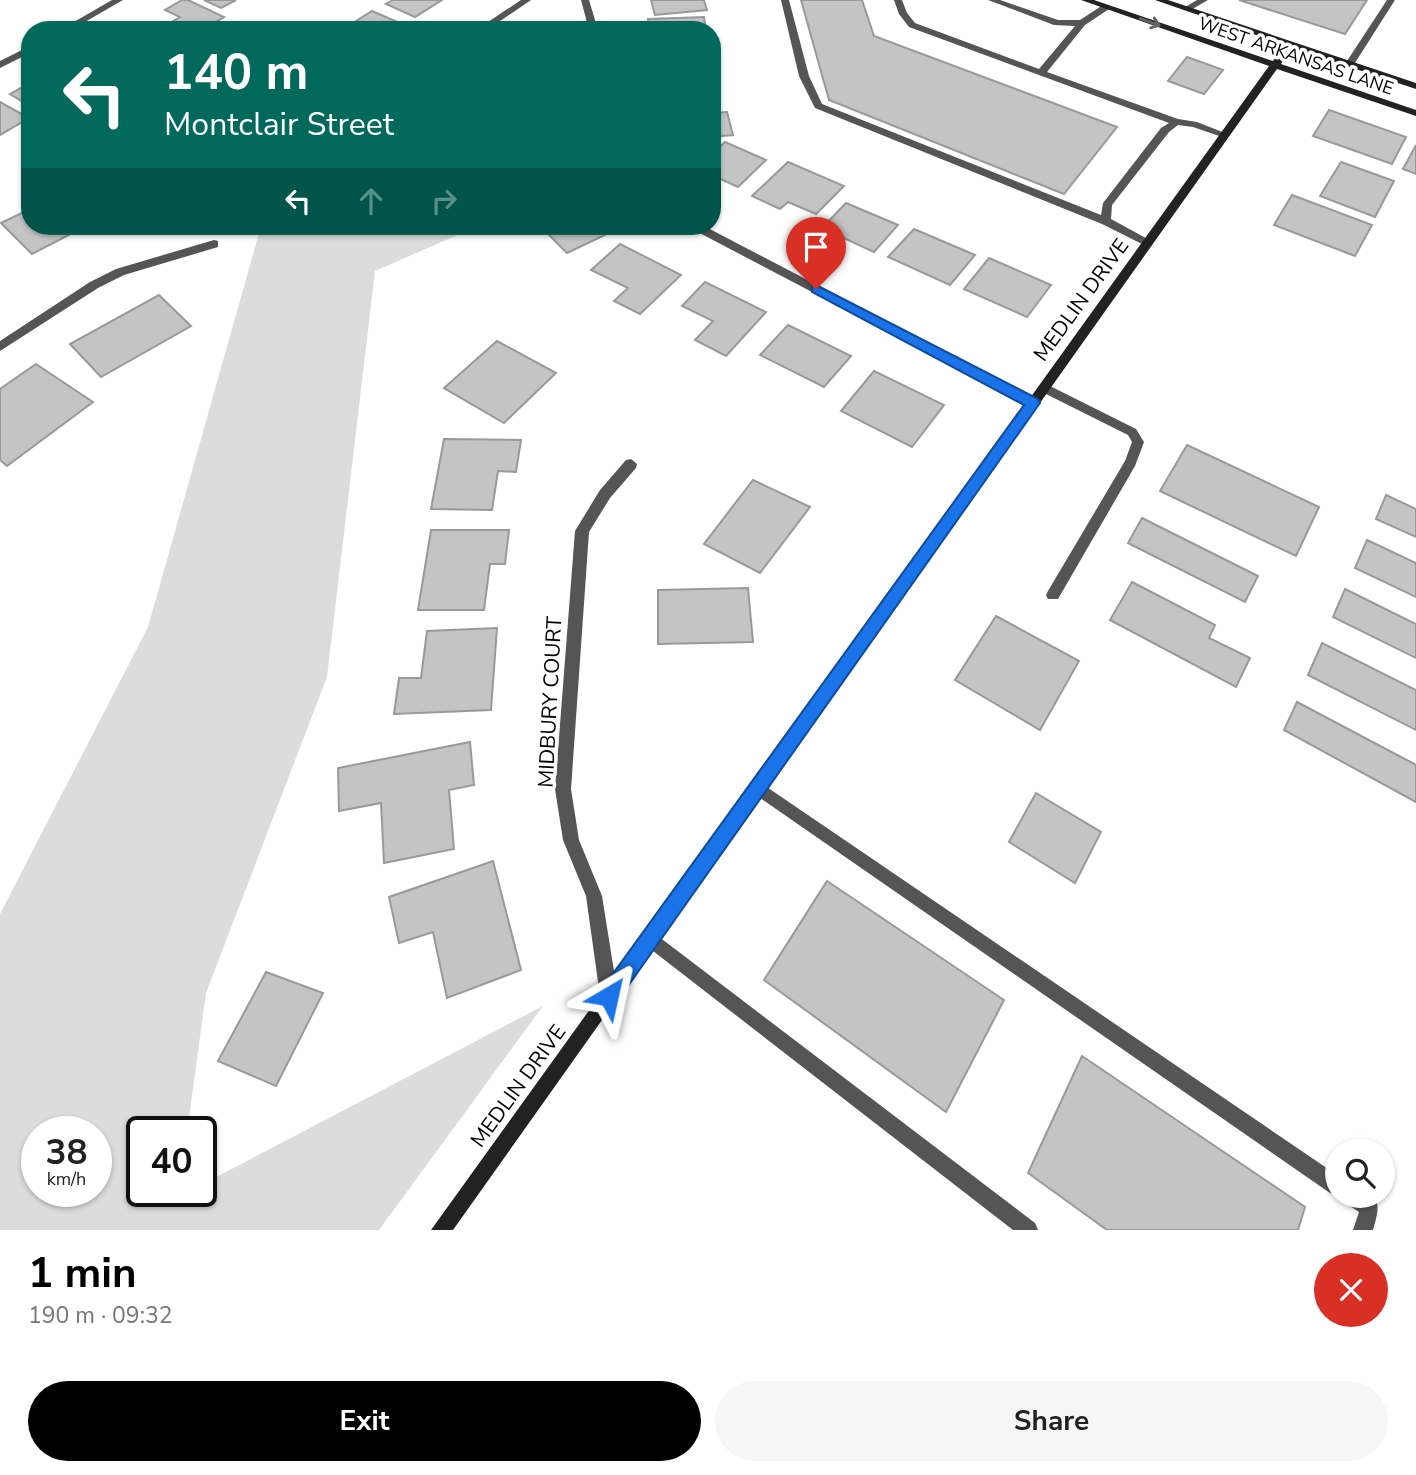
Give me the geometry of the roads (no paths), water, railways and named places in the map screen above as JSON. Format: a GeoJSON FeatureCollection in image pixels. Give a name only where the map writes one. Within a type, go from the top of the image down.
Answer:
{"type":"FeatureCollection","features":[{"type":"Feature","properties":{"kind":"street"},"geometry":{"type":"LineString","coordinates":[[80,21],[119,0]]}},
{"type":"Feature","properties":{"kind":"street"},"geometry":{"type":"LineString","coordinates":[[494,21],[527,0]]}},
{"type":"Feature","properties":{"kind":"street"},"geometry":{"type":"LineString","coordinates":[[586,0],[592,21]]}},
{"type":"Feature","properties":{"kind":"street"},"geometry":{"type":"LineString","coordinates":[[785,0],[804,76],[818,106],[1106,221],[1149,242]]}},
{"type":"Feature","properties":{"kind":"street"},"geometry":{"type":"LineString","coordinates":[[898,0],[903,14],[912,25],[1176,122],[1195,124],[1225,135]]}},
{"type":"Feature","properties":{"kind":"street"},"geometry":{"type":"LineString","coordinates":[[992,0],[1057,23],[1082,23]]}},
{"type":"Feature","properties":{"kind":"street","name":"WEST ARKANSAS LANE"},"geometry":{"type":"LineString","coordinates":[[1086,0],[1416,113]]}},
{"type":"Feature","properties":{"kind":"street","name":"WEST ARKANSAS LANE"},"geometry":{"type":"LineString","coordinates":[[1159,0],[1416,86]]}},
{"type":"Feature","properties":{"kind":"street"},"geometry":{"type":"LineString","coordinates":[[1186,9],[1204,0]]}},
{"type":"Feature","properties":{"kind":"street"},"geometry":{"type":"LineString","coordinates":[[1350,64],[1391,0]]}},
{"type":"Feature","properties":{"kind":"street"},"geometry":{"type":"LineString","coordinates":[[1041,73],[1082,23],[1106,7]]}},
{"type":"Feature","properties":{"kind":"street","name":"MEDLIN DRIVE"},"geometry":{"type":"LineString","coordinates":[[441,1230],[1290,44]]}},
{"type":"Feature","properties":{"kind":"street"},"geometry":{"type":"LineString","coordinates":[[0,65],[21,54]]}},
{"type":"Feature","properties":{"kind":"street"},"geometry":{"type":"LineString","coordinates":[[1106,221],[1107,205],[1165,130],[1176,122]]}},
{"type":"Feature","properties":{"kind":"street"},"geometry":{"type":"LineString","coordinates":[[713,235],[1033,403]]}},
{"type":"Feature","properties":{"kind":"street"},"geometry":{"type":"LineString","coordinates":[[0,347],[94,285],[120,272],[214,244]]}},
{"type":"Feature","properties":{"kind":"street"},"geometry":{"type":"LineString","coordinates":[[1044,388],[1132,432],[1138,442],[1131,462],[1053,595]]}},
{"type":"Feature","properties":{"kind":"street","name":"MIDBURY COURT"},"geometry":{"type":"LineString","coordinates":[[609,996],[594,896],[571,840],[563,789],[582,531],[605,494],[631,464]]}},
{"type":"Feature","properties":{"kind":"street"},"geometry":{"type":"LineString","coordinates":[[758,788],[1325,1178]]}},
{"type":"Feature","properties":{"kind":"street"},"geometry":{"type":"LineString","coordinates":[[650,938],[1028,1230]]}},
{"type":"Feature","properties":{"kind":"street"},"geometry":{"type":"LineString","coordinates":[[1363,1230],[1370,1208]]}}]}
